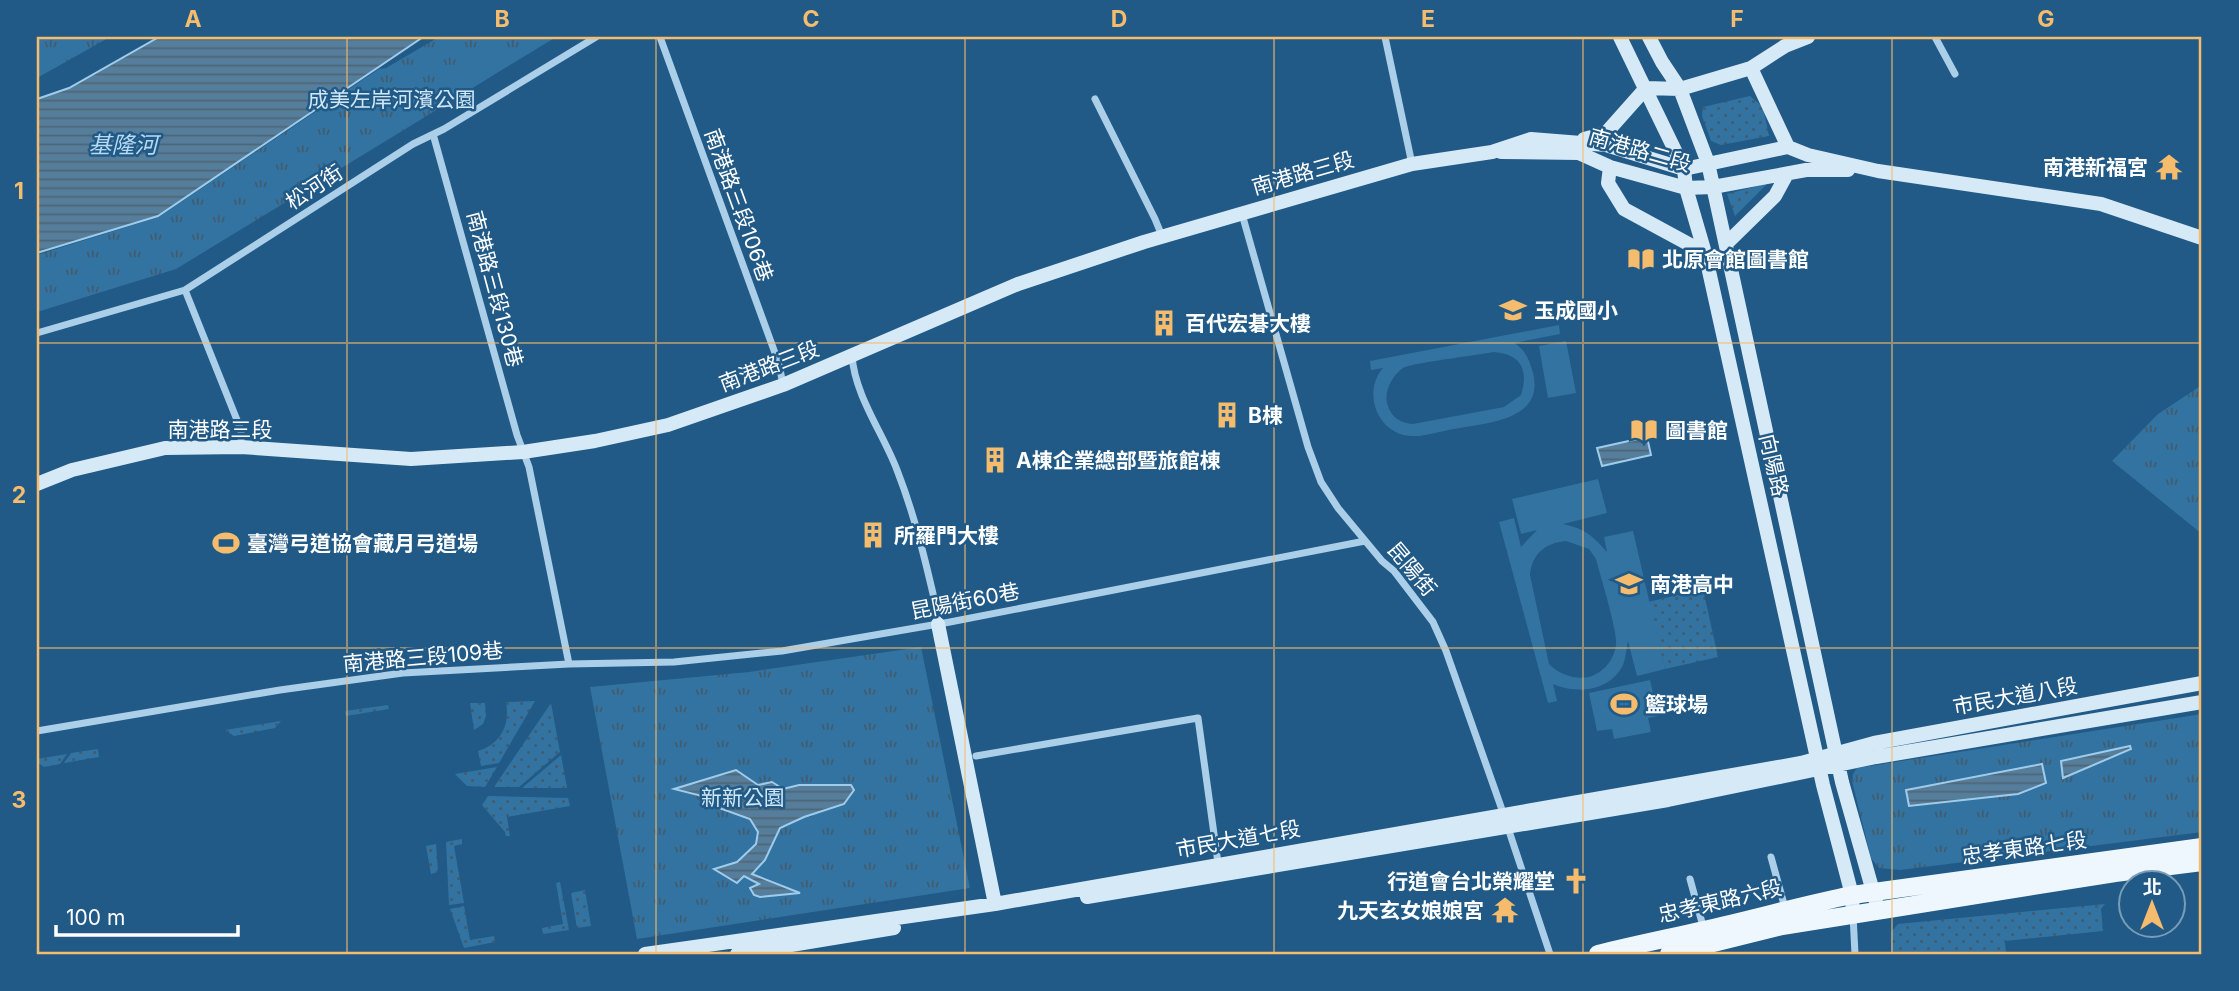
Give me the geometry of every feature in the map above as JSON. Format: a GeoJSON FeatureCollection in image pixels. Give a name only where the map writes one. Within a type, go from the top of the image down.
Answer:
{"type":"FeatureCollection","features":[{"type":"Feature","properties":{"kind":"main road","name":"向陽路"},"geometry":{"type":"LineString","coordinates":[[1620,37],[1684,169],[1686,188],[1705,253],[1819,764],[1852,895],[1853,914]]}},
{"type":"Feature","properties":{"kind":"main road","name":"向陽路"},"geometry":{"type":"LineString","coordinates":[[1649,37],[1680,89],[1708,163],[1838,760],[1876,902]]}},
{"type":"Feature","properties":{"kind":"main road"},"geometry":{"type":"LineString","coordinates":[[1578,141],[1606,132],[1646,88],[1680,89],[1751,68],[1785,46],[1808,37]]}},
{"type":"Feature","properties":{"kind":"main road"},"geometry":{"type":"LineString","coordinates":[[1751,68],[1788,147]]}},
{"type":"Feature","properties":{"kind":"main road","name":"南港路二段"},"geometry":{"type":"LineString","coordinates":[[1492,152],[1531,139],[1578,141],[1606,145],[1684,169],[1788,147],[1808,155],[1878,171],[2101,204],[2202,238]]}},
{"type":"Feature","properties":{"kind":"main road","name":"南港路三段"},"geometry":{"type":"LineString","coordinates":[[37,484],[72,470],[165,448],[241,447],[411,458],[523,452],[595,441],[668,425],[783,385],[1018,284],[1161,236],[1412,164],[1492,152]]}},
{"type":"Feature","properties":{"kind":"main road","name":"南港路二段"},"geometry":{"type":"LineString","coordinates":[[1492,152],[1579,153],[1610,167],[1686,188],[1713,187],[1806,170],[1878,171]]}},
{"type":"Feature","properties":{"kind":"main road"},"geometry":{"type":"LineString","coordinates":[[1610,167],[1608,183],[1624,209],[1705,253]]}},
{"type":"Feature","properties":{"kind":"main road"},"geometry":{"type":"LineString","coordinates":[[1727,243],[1775,196],[1787,174]]}},
{"type":"Feature","properties":{"kind":"main road"},"geometry":{"type":"LineString","coordinates":[[938,624],[995,904]]}},
{"type":"Feature","properties":{"kind":"main road","name":"市民大道八段"},"geometry":{"type":"LineString","coordinates":[[1838,760],[1874,743],[2202,683]]}},
{"type":"Feature","properties":{"kind":"main road","name":"市民大道八段"},"geometry":{"type":"LineString","coordinates":[[1838,760],[1877,757],[2202,702]]}},
{"type":"Feature","properties":{"kind":"main road","name":"市民大道七段"},"geometry":{"type":"LineString","coordinates":[[646,954],[722,949],[995,904],[1217,863],[1668,800],[1838,760]]}},
{"type":"Feature","properties":{"kind":"main road","name":"市民大道七段"},"geometry":{"type":"LineString","coordinates":[[737,954],[1505,821]]}},
{"type":"Feature","properties":{"kind":"main road","name":"忠孝東路七段"},"geometry":{"type":"LineString","coordinates":[[1876,902],[2202,847]]}},
{"type":"Feature","properties":{"kind":"main road","name":"忠孝東路七段"},"geometry":{"type":"LineString","coordinates":[[1852,895],[1876,902],[2202,862]]}},
{"type":"Feature","properties":{"kind":"main road","name":"忠孝東路六段"},"geometry":{"type":"LineString","coordinates":[[1598,954],[1852,895]]}},
{"type":"Feature","properties":{"kind":"main road","name":"忠孝東路六段"},"geometry":{"type":"LineString","coordinates":[[1669,954],[1782,926],[1853,914],[1876,902]]}},
{"type":"Feature","properties":{"kind":"street","name":"松河街"},"geometry":{"type":"LineString","coordinates":[[37,333],[185,290],[413,144],[596,37]]}},
{"type":"Feature","properties":{"kind":"street","name":"南港路三段106巷"},"geometry":{"type":"LineString","coordinates":[[660,37],[779,365],[783,385]]}},
{"type":"Feature","properties":{"kind":"street"},"geometry":{"type":"LineString","coordinates":[[1385,37],[1412,164]]}},
{"type":"Feature","properties":{"kind":"street"},"geometry":{"type":"LineString","coordinates":[[1935,37],[1955,74]]}},
{"type":"Feature","properties":{"kind":"street"},"geometry":{"type":"LineString","coordinates":[[1095,99],[1156,219],[1161,236]]}},
{"type":"Feature","properties":{"kind":"street","name":"南港路三段130巷"},"geometry":{"type":"LineString","coordinates":[[433,134],[529,467],[569,664]]}},
{"type":"Feature","properties":{"kind":"street","name":"昆陽街"},"geometry":{"type":"LineString","coordinates":[[1242,213],[1315,468],[1338,508],[1394,571],[1433,622],[1446,651],[1550,954]]}},
{"type":"Feature","properties":{"kind":"street"},"geometry":{"type":"LineString","coordinates":[[185,290],[241,430],[241,447]]}},
{"type":"Feature","properties":{"kind":"street"},"geometry":{"type":"LineString","coordinates":[[852,355],[853,376],[896,467],[912,508],[938,624]]}},
{"type":"Feature","properties":{"kind":"street","name":"昆陽街60巷"},"geometry":{"type":"LineString","coordinates":[[569,664],[674,662],[782,651],[938,624],[1365,541]]}},
{"type":"Feature","properties":{"kind":"street","name":"南港路三段109巷"},"geometry":{"type":"LineString","coordinates":[[37,731],[280,690],[403,673],[569,664]]}},
{"type":"Feature","properties":{"kind":"street"},"geometry":{"type":"LineString","coordinates":[[976,756],[1198,718],[1217,863]]}},
{"type":"Feature","properties":{"kind":"street"},"geometry":{"type":"LineString","coordinates":[[1771,857],[1786,909]]}},
{"type":"Feature","properties":{"kind":"street"},"geometry":{"type":"LineString","coordinates":[[1690,879],[1704,930]]}},
{"type":"Feature","properties":{"kind":"street"},"geometry":{"type":"LineString","coordinates":[[1853,914],[1855,954]]}},
{"type":"Feature","properties":{"kind":"green space"},"geometry":{"type":"Polygon","coordinates":[[[37,37],[110,37],[37,78],[37,37]]]}},
{"type":"Feature","properties":{"kind":"green space","name":"成美左岸河濱公園"},"geometry":{"type":"Polygon","coordinates":[[[439,37],[556,37],[176,269],[37,312],[37,255],[159,217],[379,69],[386,68],[439,37]]]}},
{"type":"Feature","properties":{"kind":"green space"},"geometry":{"type":"Polygon","coordinates":[[[490,47],[502,67],[459,94],[446,73],[490,47]]]}},
{"type":"Feature","properties":{"kind":"green space"},"geometry":{"type":"Polygon","coordinates":[[[1750,96],[1763,107],[1769,136],[1721,145],[1711,141],[1702,116],[1703,107],[1750,96]]]}},
{"type":"Feature","properties":{"kind":"green space"},"geometry":{"type":"Polygon","coordinates":[[[1768,183],[1735,216],[1727,194],[1768,183]]]}},
{"type":"Feature","properties":{"kind":"green space"},"geometry":{"type":"Polygon","coordinates":[[[1559,325],[1560,334],[1514,343],[1524,352],[1533,373],[1534,389],[1530,401],[1521,410],[1496,421],[1427,435],[1411,436],[1399,433],[1389,428],[1382,420],[1376,410],[1374,388],[1383,368],[1371,370],[1370,361],[1559,325]],[[1494,352],[1403,368],[1387,391],[1387,401],[1392,414],[1413,424],[1504,407],[1521,395],[1524,378],[1517,360],[1494,352]]]}},
{"type":"Feature","properties":{"kind":"green space"},"geometry":{"type":"Polygon","coordinates":[[[1566,341],[1576,393],[1548,398],[1539,346],[1566,341]]]}},
{"type":"Feature","properties":{"kind":"green space"},"geometry":{"type":"Polygon","coordinates":[[[2202,385],[2202,534],[2112,461],[2158,414],[2202,385]]]}},
{"type":"Feature","properties":{"kind":"green space"},"geometry":{"type":"Polygon","coordinates":[[[1598,479],[1607,513],[1563,524],[1588,534],[1607,552],[1604,537],[1633,531],[1665,669],[1637,676],[1628,641],[1622,667],[1609,682],[1581,690],[1553,684],[1557,701],[1548,703],[1499,522],[1514,518],[1521,547],[1537,530],[1521,534],[1512,499],[1598,479]],[[1566,541],[1552,544],[1537,556],[1530,575],[1549,664],[1557,671],[1578,678],[1589,677],[1603,669],[1613,656],[1616,645],[1612,616],[1596,559],[1589,549],[1566,541]]]}},
{"type":"Feature","properties":{"kind":"green space"},"geometry":{"type":"Polygon","coordinates":[[[1703,589],[1718,657],[1665,669],[1648,602],[1703,589]]]}},
{"type":"Feature","properties":{"kind":"green space","name":"新新公園"},"geometry":{"type":"Polygon","coordinates":[[[921,647],[970,888],[637,939],[590,687],[749,672],[921,647]]]}},
{"type":"Feature","properties":{"kind":"green space","name":"籃球場"},"geometry":{"type":"Polygon","coordinates":[[[1650,680],[1658,716],[1648,718],[1651,732],[1614,739],[1612,729],[1597,731],[1589,693],[1650,680]]]}},
{"type":"Feature","properties":{"kind":"green space"},"geometry":{"type":"Polygon","coordinates":[[[535,701],[499,763],[481,766],[478,751],[493,744],[502,733],[507,718],[506,702],[535,701]]]}},
{"type":"Feature","properties":{"kind":"green space"},"geometry":{"type":"Polygon","coordinates":[[[470,703],[485,703],[486,716],[483,724],[474,730],[470,703]]]}},
{"type":"Feature","properties":{"kind":"green space"},"geometry":{"type":"Polygon","coordinates":[[[551,703],[560,752],[519,787],[494,787],[551,703]]]}},
{"type":"Feature","properties":{"kind":"green space"},"geometry":{"type":"Polygon","coordinates":[[[388,705],[389,709],[346,716],[345,711],[388,705]]]}},
{"type":"Feature","properties":{"kind":"green space"},"geometry":{"type":"Polygon","coordinates":[[[2202,714],[2202,832],[1900,870],[1879,868],[1871,858],[1852,781],[1857,768],[2202,714]]]}},
{"type":"Feature","properties":{"kind":"green space"},"geometry":{"type":"Polygon","coordinates":[[[281,721],[275,728],[234,736],[225,730],[281,721]]]}},
{"type":"Feature","properties":{"kind":"green space"},"geometry":{"type":"Polygon","coordinates":[[[98,749],[99,757],[64,763],[71,753],[98,749]]]}},
{"type":"Feature","properties":{"kind":"green space"},"geometry":{"type":"Polygon","coordinates":[[[67,754],[60,764],[44,767],[37,762],[37,759],[67,754]]]}},
{"type":"Feature","properties":{"kind":"green space"},"geometry":{"type":"Polygon","coordinates":[[[561,755],[567,788],[522,788],[561,755]]]}},
{"type":"Feature","properties":{"kind":"green space"},"geometry":{"type":"Polygon","coordinates":[[[497,767],[485,787],[467,786],[455,774],[497,767]]]}},
{"type":"Feature","properties":{"kind":"green space"},"geometry":{"type":"Polygon","coordinates":[[[488,796],[568,798],[570,806],[507,817],[510,836],[506,836],[482,805],[488,796]]]}},
{"type":"Feature","properties":{"kind":"green space"},"geometry":{"type":"Polygon","coordinates":[[[462,839],[462,844],[454,846],[464,903],[449,905],[446,842],[462,839]]]}},
{"type":"Feature","properties":{"kind":"green space"},"geometry":{"type":"Polygon","coordinates":[[[436,844],[438,872],[431,874],[426,846],[436,844]]]}},
{"type":"Feature","properties":{"kind":"green space"},"geometry":{"type":"Polygon","coordinates":[[[560,882],[569,930],[543,934],[542,928],[563,924],[556,883],[560,882]]]}},
{"type":"Feature","properties":{"kind":"green space"},"geometry":{"type":"Polygon","coordinates":[[[585,890],[591,926],[577,928],[571,893],[585,890]]]}},
{"type":"Feature","properties":{"kind":"green space"},"geometry":{"type":"Polygon","coordinates":[[[2105,904],[2101,909],[2103,931],[2005,941],[2006,954],[1891,954],[1891,932],[1898,924],[2105,904]]]}},
{"type":"Feature","properties":{"kind":"green space"},"geometry":{"type":"Polygon","coordinates":[[[464,906],[470,940],[494,936],[495,942],[464,948],[450,909],[464,906]]]}},
{"type":"Feature","properties":{"kind":"water","name":"基隆河"},"geometry":{"type":"Polygon","coordinates":[[[159,37],[423,37],[158,216],[37,253],[37,99],[69,88],[159,37]]]}},
{"type":"Feature","properties":{"kind":"water"},"geometry":{"type":"Polygon","coordinates":[[[1647,437],[1651,455],[1602,466],[1597,448],[1647,437]]]}},
{"type":"Feature","properties":{"kind":"water"},"geometry":{"type":"Polygon","coordinates":[[[2130,746],[2131,749],[2063,778],[2061,761],[2130,746]]]}},
{"type":"Feature","properties":{"kind":"water"},"geometry":{"type":"Polygon","coordinates":[[[2042,764],[2046,783],[2018,794],[1909,806],[1906,790],[2042,764]]]}},
{"type":"Feature","properties":{"kind":"water"},"geometry":{"type":"Polygon","coordinates":[[[736,770],[758,785],[772,782],[783,789],[799,785],[851,785],[854,790],[844,804],[780,828],[765,860],[752,874],[800,893],[760,897],[754,895],[750,888],[759,884],[744,876],[737,883],[714,869],[737,862],[756,844],[758,832],[750,819],[719,808],[714,799],[674,789],[736,770]]]}},
{"type":"Feature","properties":{"kind":"place","name":"南港新福宮"},"geometry":{"type":"Point","coordinates":[2169,167]}},
{"type":"Feature","properties":{"kind":"place","name":"北原會館圖書館"},"geometry":{"type":"Point","coordinates":[1641,259]}},
{"type":"Feature","properties":{"kind":"place","name":"玉成國小"},"geometry":{"type":"Point","coordinates":[1513,310]}},
{"type":"Feature","properties":{"kind":"place","name":"百代宏碁大樓"},"geometry":{"type":"Point","coordinates":[1164,323]}},
{"type":"Feature","properties":{"kind":"place","name":"B棟"},"geometry":{"type":"Point","coordinates":[1227,415]}},
{"type":"Feature","properties":{"kind":"place","name":"圖書館"},"geometry":{"type":"Point","coordinates":[1644,430]}},
{"type":"Feature","properties":{"kind":"place","name":"A棟企業總部暨旅館棟"},"geometry":{"type":"Point","coordinates":[995,460]}},
{"type":"Feature","properties":{"kind":"place","name":"所羅門大樓"},"geometry":{"type":"Point","coordinates":[873,535]}},
{"type":"Feature","properties":{"kind":"place","name":"臺灣弓道協會藏月弓道場"},"geometry":{"type":"Point","coordinates":[226,543]}},
{"type":"Feature","properties":{"kind":"place","name":"南港高中"},"geometry":{"type":"Point","coordinates":[1629,584]}},
{"type":"Feature","properties":{"kind":"place","name":"籃球場"},"geometry":{"type":"Point","coordinates":[1624,704]}},
{"type":"Feature","properties":{"kind":"place","name":"行道會台北榮耀堂"},"geometry":{"type":"Point","coordinates":[1576,881]}},
{"type":"Feature","properties":{"kind":"place","name":"九天玄女娘娘宮"},"geometry":{"type":"Point","coordinates":[1505,910]}}]}
